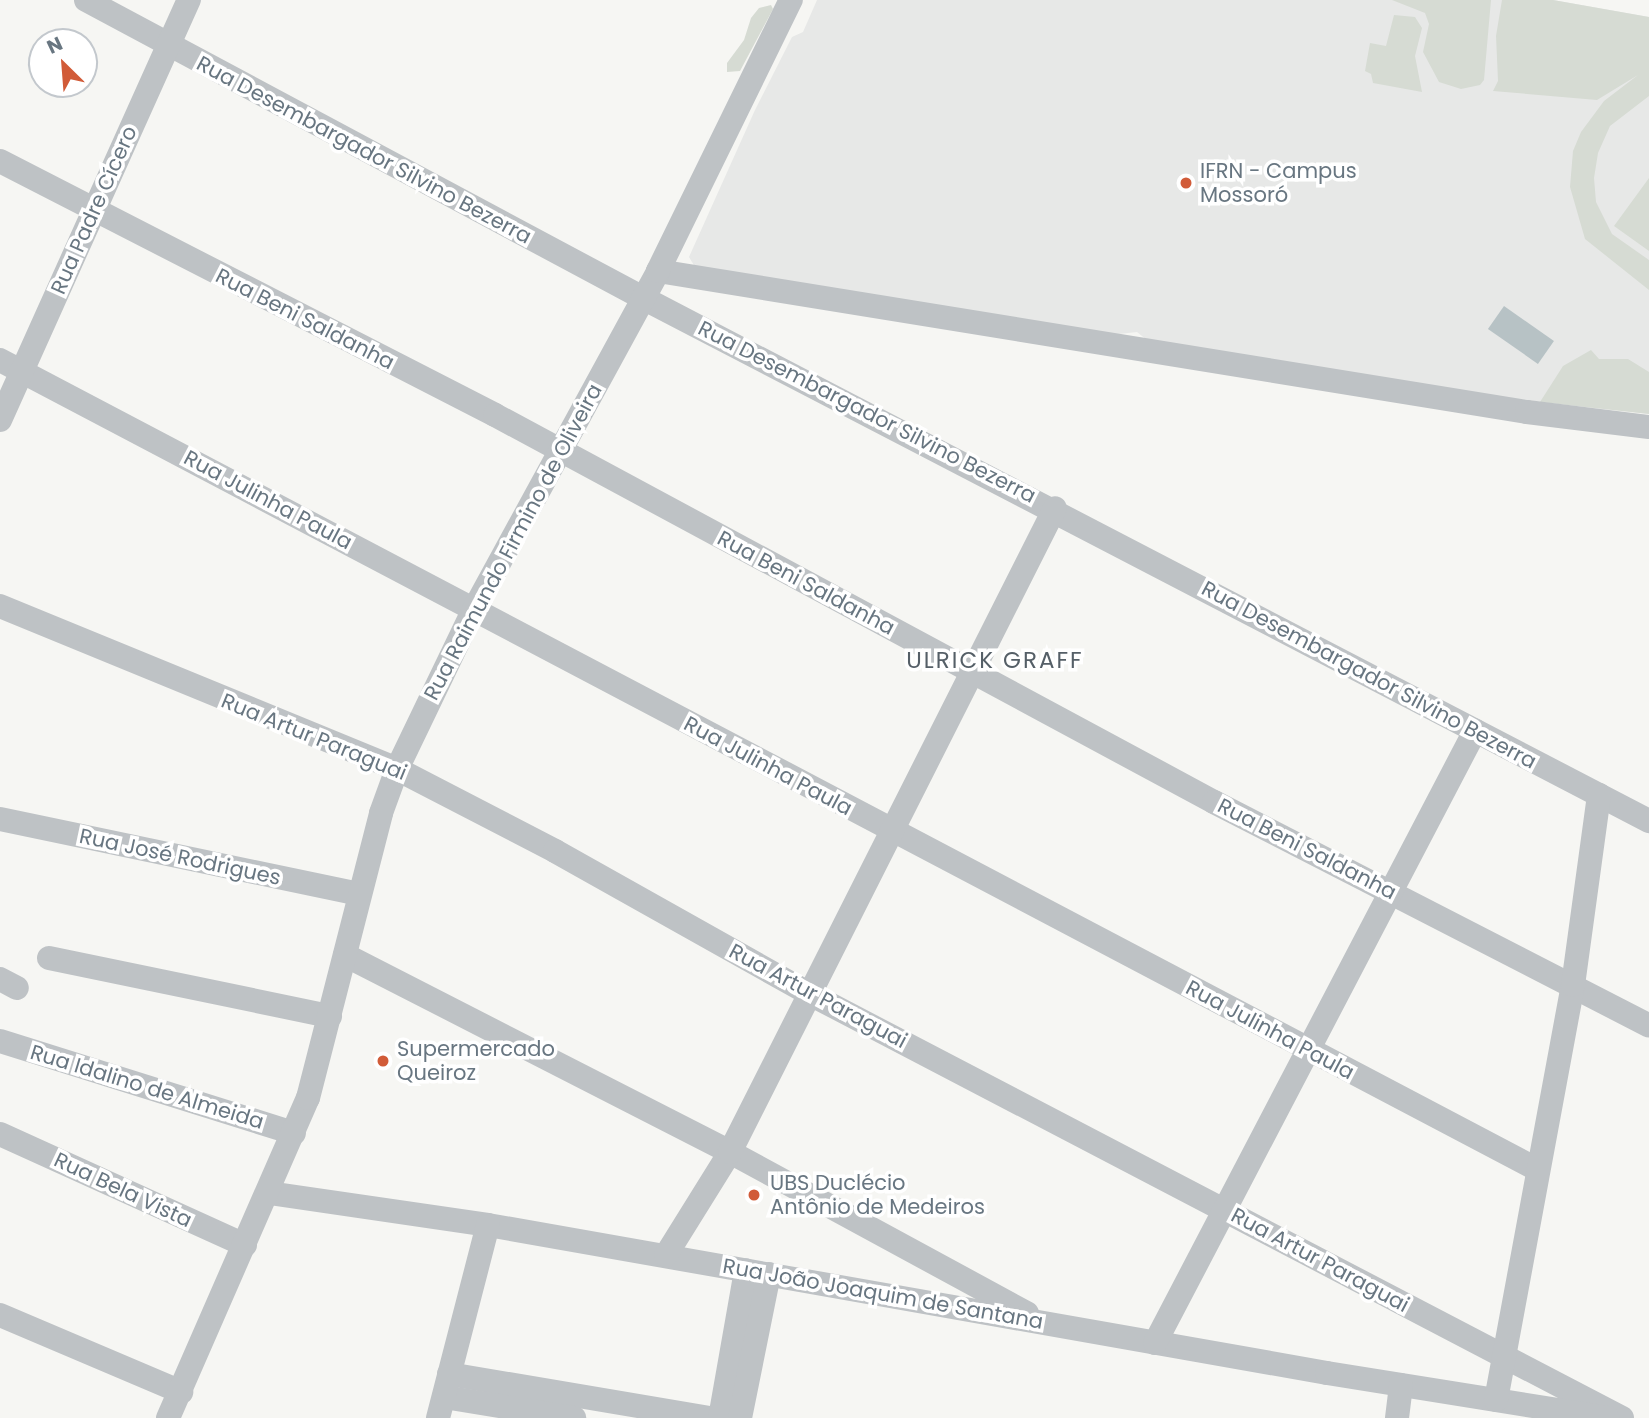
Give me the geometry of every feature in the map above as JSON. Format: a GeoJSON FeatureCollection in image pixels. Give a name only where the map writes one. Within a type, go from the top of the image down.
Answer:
{"type":"FeatureCollection","features":[{"type":"Feature","properties":{"kind":"street","name":"Rua Desembargador Silvino Bezerra"},"geometry":{"type":"LineString","coordinates":[[86,0],[167,46],[643,298],[1055,508],[1649,821]]}},
{"type":"Feature","properties":{"kind":"street","name":"Rua Padre Cícero"},"geometry":{"type":"LineString","coordinates":[[0,420],[189,0]]}},
{"type":"Feature","properties":{"kind":"street","name":"Rua Raimundo Firmino de Oliveira"},"geometry":{"type":"LineString","coordinates":[[168,1418],[269,1193],[308,1098],[359,894],[397,769],[472,611],[658,271],[791,0]]}},
{"type":"Feature","properties":{"kind":"street","name":"Rua Beni Saldanha"},"geometry":{"type":"LineString","coordinates":[[0,161],[560,452],[1649,1026]]}},
{"type":"Feature","properties":{"kind":"street"},"geometry":{"type":"LineString","coordinates":[[658,271],[1527,412],[1649,427]]}},
{"type":"Feature","properties":{"kind":"street","name":"Rua Julinha Paula"},"geometry":{"type":"LineString","coordinates":[[0,360],[472,611],[1538,1170]]}},
{"type":"Feature","properties":{"kind":"street"},"geometry":{"type":"LineString","coordinates":[[666,1255],[730,1152],[890,830],[1055,508]]}},
{"type":"Feature","properties":{"kind":"street","name":"Rua Artur Paraguai"},"geometry":{"type":"LineString","coordinates":[[0,606],[397,769],[555,851],[810,994],[1622,1418]]}},
{"type":"Feature","properties":{"kind":"street"},"geometry":{"type":"LineString","coordinates":[[1155,1343],[1475,731]]}},
{"type":"Feature","properties":{"kind":"street"},"geometry":{"type":"LineString","coordinates":[[1496,1400],[1573,985],[1598,795]]}},
{"type":"Feature","properties":{"kind":"street","name":"Rua José Rodrigues"},"geometry":{"type":"LineString","coordinates":[[0,819],[359,894]]}},
{"type":"Feature","properties":{"kind":"street"},"geometry":{"type":"LineString","coordinates":[[345,955],[730,1152],[1046,1323]]}},
{"type":"Feature","properties":{"kind":"street"},"geometry":{"type":"LineString","coordinates":[[49,958],[330,1016]]}},
{"type":"Feature","properties":{"kind":"street","name":"Rua Idalino de Almeida"},"geometry":{"type":"LineString","coordinates":[[0,1041],[294,1133]]}},
{"type":"Feature","properties":{"kind":"street","name":"Rua Bela Vista"},"geometry":{"type":"LineString","coordinates":[[0,1134],[245,1245]]}},
{"type":"Feature","properties":{"kind":"street","name":"Rua João Joaquim de Santana"},"geometry":{"type":"LineString","coordinates":[[269,1193],[488,1225],[1155,1343],[1607,1418]]}},
{"type":"Feature","properties":{"kind":"street"},"geometry":{"type":"LineString","coordinates":[[444,1396],[488,1225]]}},
{"type":"Feature","properties":{"kind":"street"},"geometry":{"type":"LineString","coordinates":[[719,1418],[757,1272]]}},
{"type":"Feature","properties":{"kind":"street"},"geometry":{"type":"LineString","coordinates":[[740,1418],[757,1272]]}},
{"type":"Feature","properties":{"kind":"street"},"geometry":{"type":"LineString","coordinates":[[0,1315],[181,1392]]}},
{"type":"Feature","properties":{"kind":"street"},"geometry":{"type":"LineString","coordinates":[[1397,1418],[1401,1385]]}},
{"type":"Feature","properties":{"kind":"street"},"geometry":{"type":"LineString","coordinates":[[444,1396],[573,1418]]}},
{"type":"Feature","properties":{"kind":"street"},"geometry":{"type":"LineString","coordinates":[[444,1396],[708,1418]]}},
{"type":"Feature","properties":{"kind":"shaded area","name":"IFRN - Campus Mossoró"},"geometry":{"type":"Polygon","coordinates":[[[817,0],[1553,0],[1649,17],[1649,414],[1490,396],[1152,344],[1137,332],[1101,336],[695,267],[689,257],[755,110],[792,37],[803,32],[817,0]]]}},
{"type":"Feature","properties":{"kind":"shaded area"},"geometry":{"type":"Polygon","coordinates":[[[1392,0],[1491,0],[1484,80],[1480,85],[1461,89],[1439,82],[1423,52],[1429,24],[1425,13],[1392,0]]]}},
{"type":"Feature","properties":{"kind":"shaded area"},"geometry":{"type":"Polygon","coordinates":[[[1502,0],[1553,0],[1649,17],[1649,96],[1610,126],[1598,153],[1594,178],[1596,202],[1612,234],[1649,260],[1649,290],[1585,239],[1570,187],[1573,151],[1581,132],[1604,101],[1638,75],[1597,100],[1493,91],[1498,81],[1496,36],[1502,0]]]}},
{"type":"Feature","properties":{"kind":"shaded area"},"geometry":{"type":"Polygon","coordinates":[[[771,5],[773,9],[740,71],[727,72],[727,63],[744,40],[751,18],[759,8],[771,5]]]}},
{"type":"Feature","properties":{"kind":"shaded area"},"geometry":{"type":"Polygon","coordinates":[[[1394,15],[1415,17],[1422,28],[1415,56],[1422,92],[1373,83],[1371,74],[1365,71],[1370,43],[1386,46],[1394,15]]]}},
{"type":"Feature","properties":{"kind":"shaded area"},"geometry":{"type":"Polygon","coordinates":[[[1649,178],[1649,251],[1614,226],[1649,178]]]}},
{"type":"Feature","properties":{"kind":"shaded area"},"geometry":{"type":"Polygon","coordinates":[[[1504,306],[1554,341],[1538,364],[1488,329],[1504,306]]]}},
{"type":"Feature","properties":{"kind":"shaded area"},"geometry":{"type":"Polygon","coordinates":[[[1591,350],[1599,359],[1628,359],[1649,372],[1649,414],[1540,402],[1563,366],[1591,350]]]}},
{"type":"Feature","properties":{"kind":"place","name":"IFRN - Campus Mossoró"},"geometry":{"type":"Point","coordinates":[1186,183]}},
{"type":"Feature","properties":{"kind":"place","name":"Supermercado Queiroz"},"geometry":{"type":"Point","coordinates":[383,1061]}},
{"type":"Feature","properties":{"kind":"place","name":"UBS Duclécio Antônio de Medeiros"},"geometry":{"type":"Point","coordinates":[754,1195]}},
{"type":"Feature","properties":{"kind":"district","name":"ULRICK GRAFF"},"geometry":{"type":"Point","coordinates":[995,660]}}]}
